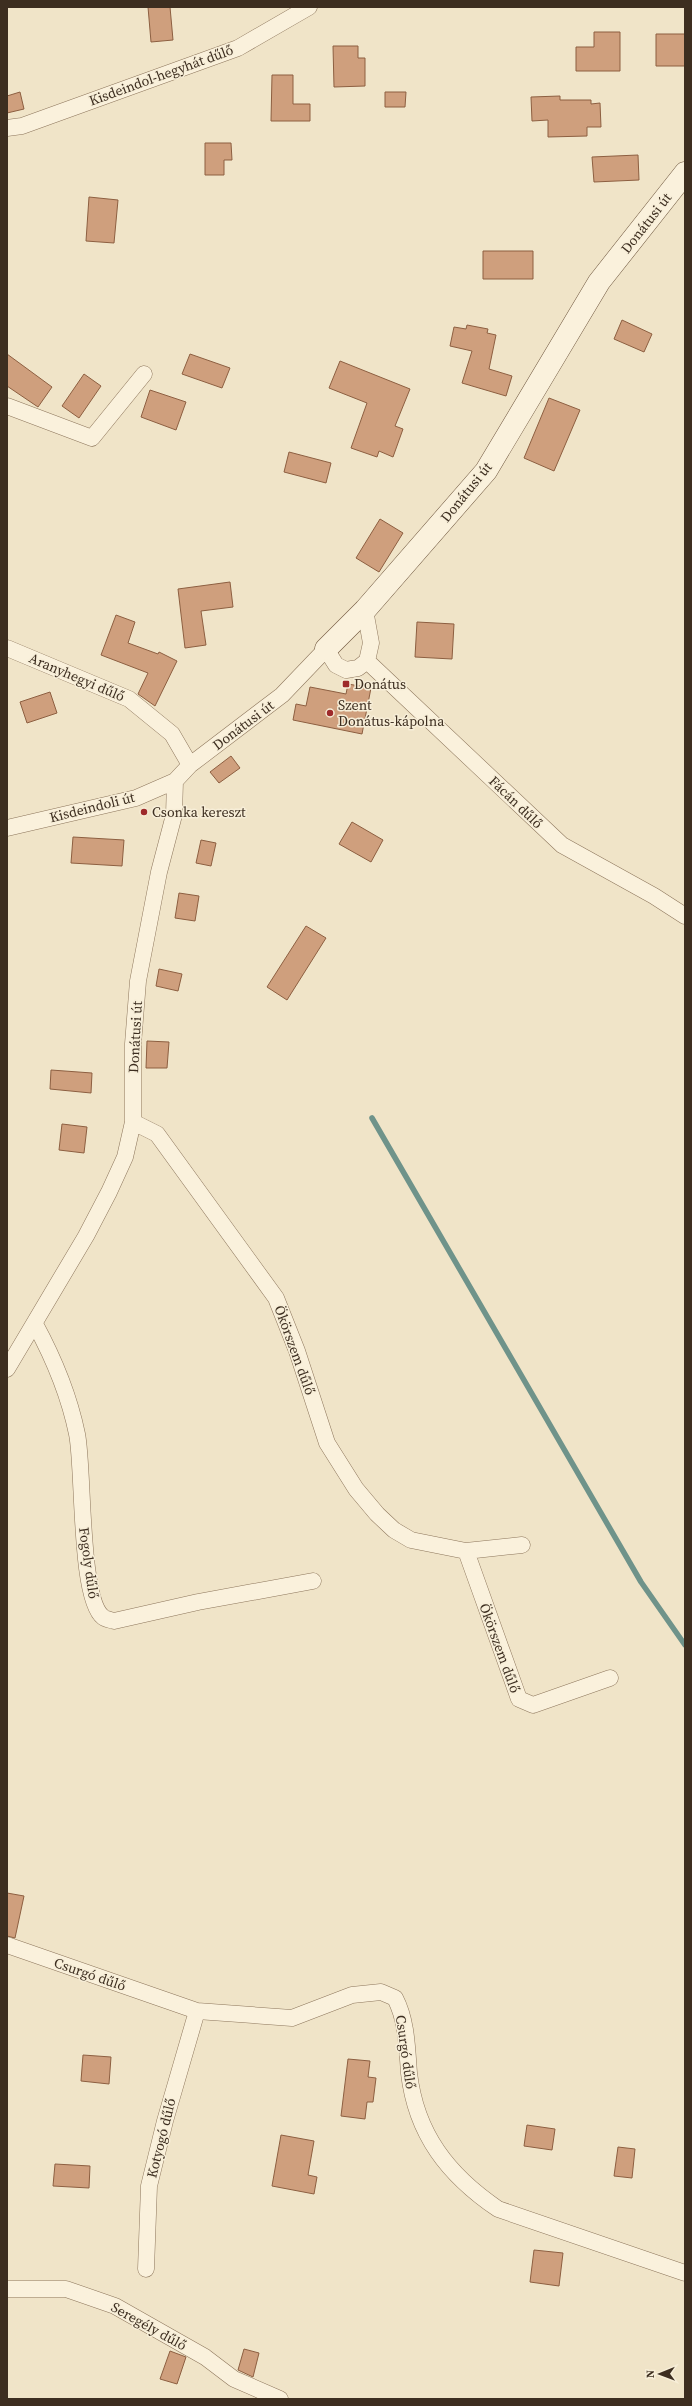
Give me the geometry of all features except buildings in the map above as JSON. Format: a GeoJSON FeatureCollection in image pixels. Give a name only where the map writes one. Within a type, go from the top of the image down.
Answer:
{"type":"FeatureCollection","features":[{"type":"Feature","properties":{"kind":"street","name":"Kisdeindol-hegyhát dűlő"},"geometry":{"type":"LineString","coordinates":[[7,128],[22,126],[238,48],[309,7]]}},
{"type":"Feature","properties":{"kind":"street","name":"Donátusi út"},"geometry":{"type":"LineString","coordinates":[[7,1369],[35,1324],[110,1192],[125,1157],[133,1122],[133,1044],[138,981],[159,872],[174,815],[175,781],[190,765],[282,695],[365,610],[486,471],[599,282],[685,173]]}},
{"type":"Feature","properties":{"kind":"street"},"geometry":{"type":"LineString","coordinates":[[7,406],[92,438],[144,374]]}},
{"type":"Feature","properties":{"kind":"street"},"geometry":{"type":"LineString","coordinates":[[326,649],[336,665],[346,670],[358,668],[367,661],[371,643],[365,610]]}},
{"type":"Feature","properties":{"kind":"street","name":"Aranyhegyi dűlő"},"geometry":{"type":"LineString","coordinates":[[7,648],[129,699],[172,734],[190,765]]}},
{"type":"Feature","properties":{"kind":"street","name":"Fácán dűlő"},"geometry":{"type":"LineString","coordinates":[[367,661],[562,845],[654,896],[685,916]]}},
{"type":"Feature","properties":{"kind":"street","name":"Kisdeindoli út"},"geometry":{"type":"LineString","coordinates":[[7,828],[136,798],[175,781]]}},
{"type":"Feature","properties":{"kind":"street","name":"Ökörszem dűlő"},"geometry":{"type":"LineString","coordinates":[[133,1122],[157,1134],[276,1298],[297,1351],[327,1443],[356,1488],[394,1530],[411,1540],[466,1551],[522,1545]]}},
{"type":"Feature","properties":{"kind":"street","name":"Fogoly dűlő"},"geometry":{"type":"LineString","coordinates":[[35,1324],[63,1383],[78,1436],[80,1496],[90,1586],[94,1605],[102,1617],[114,1621],[198,1602],[314,1581]]}},
{"type":"Feature","properties":{"kind":"street","name":"Ökörszem dűlő"},"geometry":{"type":"LineString","coordinates":[[466,1551],[519,1699],[533,1705],[610,1678]]}},
{"type":"Feature","properties":{"kind":"street","name":"Csurgó dűlő"},"geometry":{"type":"LineString","coordinates":[[7,1945],[197,2011],[292,2018],[352,1995],[381,1992],[395,1998],[403,2013],[412,2099],[426,2133],[447,2166],[472,2191],[498,2209],[685,2273]]}},
{"type":"Feature","properties":{"kind":"street","name":"Kotyogó dűlő"},"geometry":{"type":"LineString","coordinates":[[146,2269],[149,2186],[164,2122],[197,2011]]}},
{"type":"Feature","properties":{"kind":"street","name":"Seregély dűlő"},"geometry":{"type":"LineString","coordinates":[[7,2289],[66,2289],[116,2306],[205,2357],[234,2379],[280,2399]]}},
{"type":"Feature","properties":{"kind":"waterway"},"geometry":{"type":"LineString","coordinates":[[372,1118],[641,1582],[685,1645]]}},
{"type":"Feature","properties":{"kind":"place","name":"Donátus"},"geometry":{"type":"Point","coordinates":[346,684]}},
{"type":"Feature","properties":{"kind":"place","name":"Szent Donátus-kápolna"},"geometry":{"type":"Point","coordinates":[330,713]}},
{"type":"Feature","properties":{"kind":"place","name":"Csonka kereszt"},"geometry":{"type":"Point","coordinates":[144,812]}}]}
